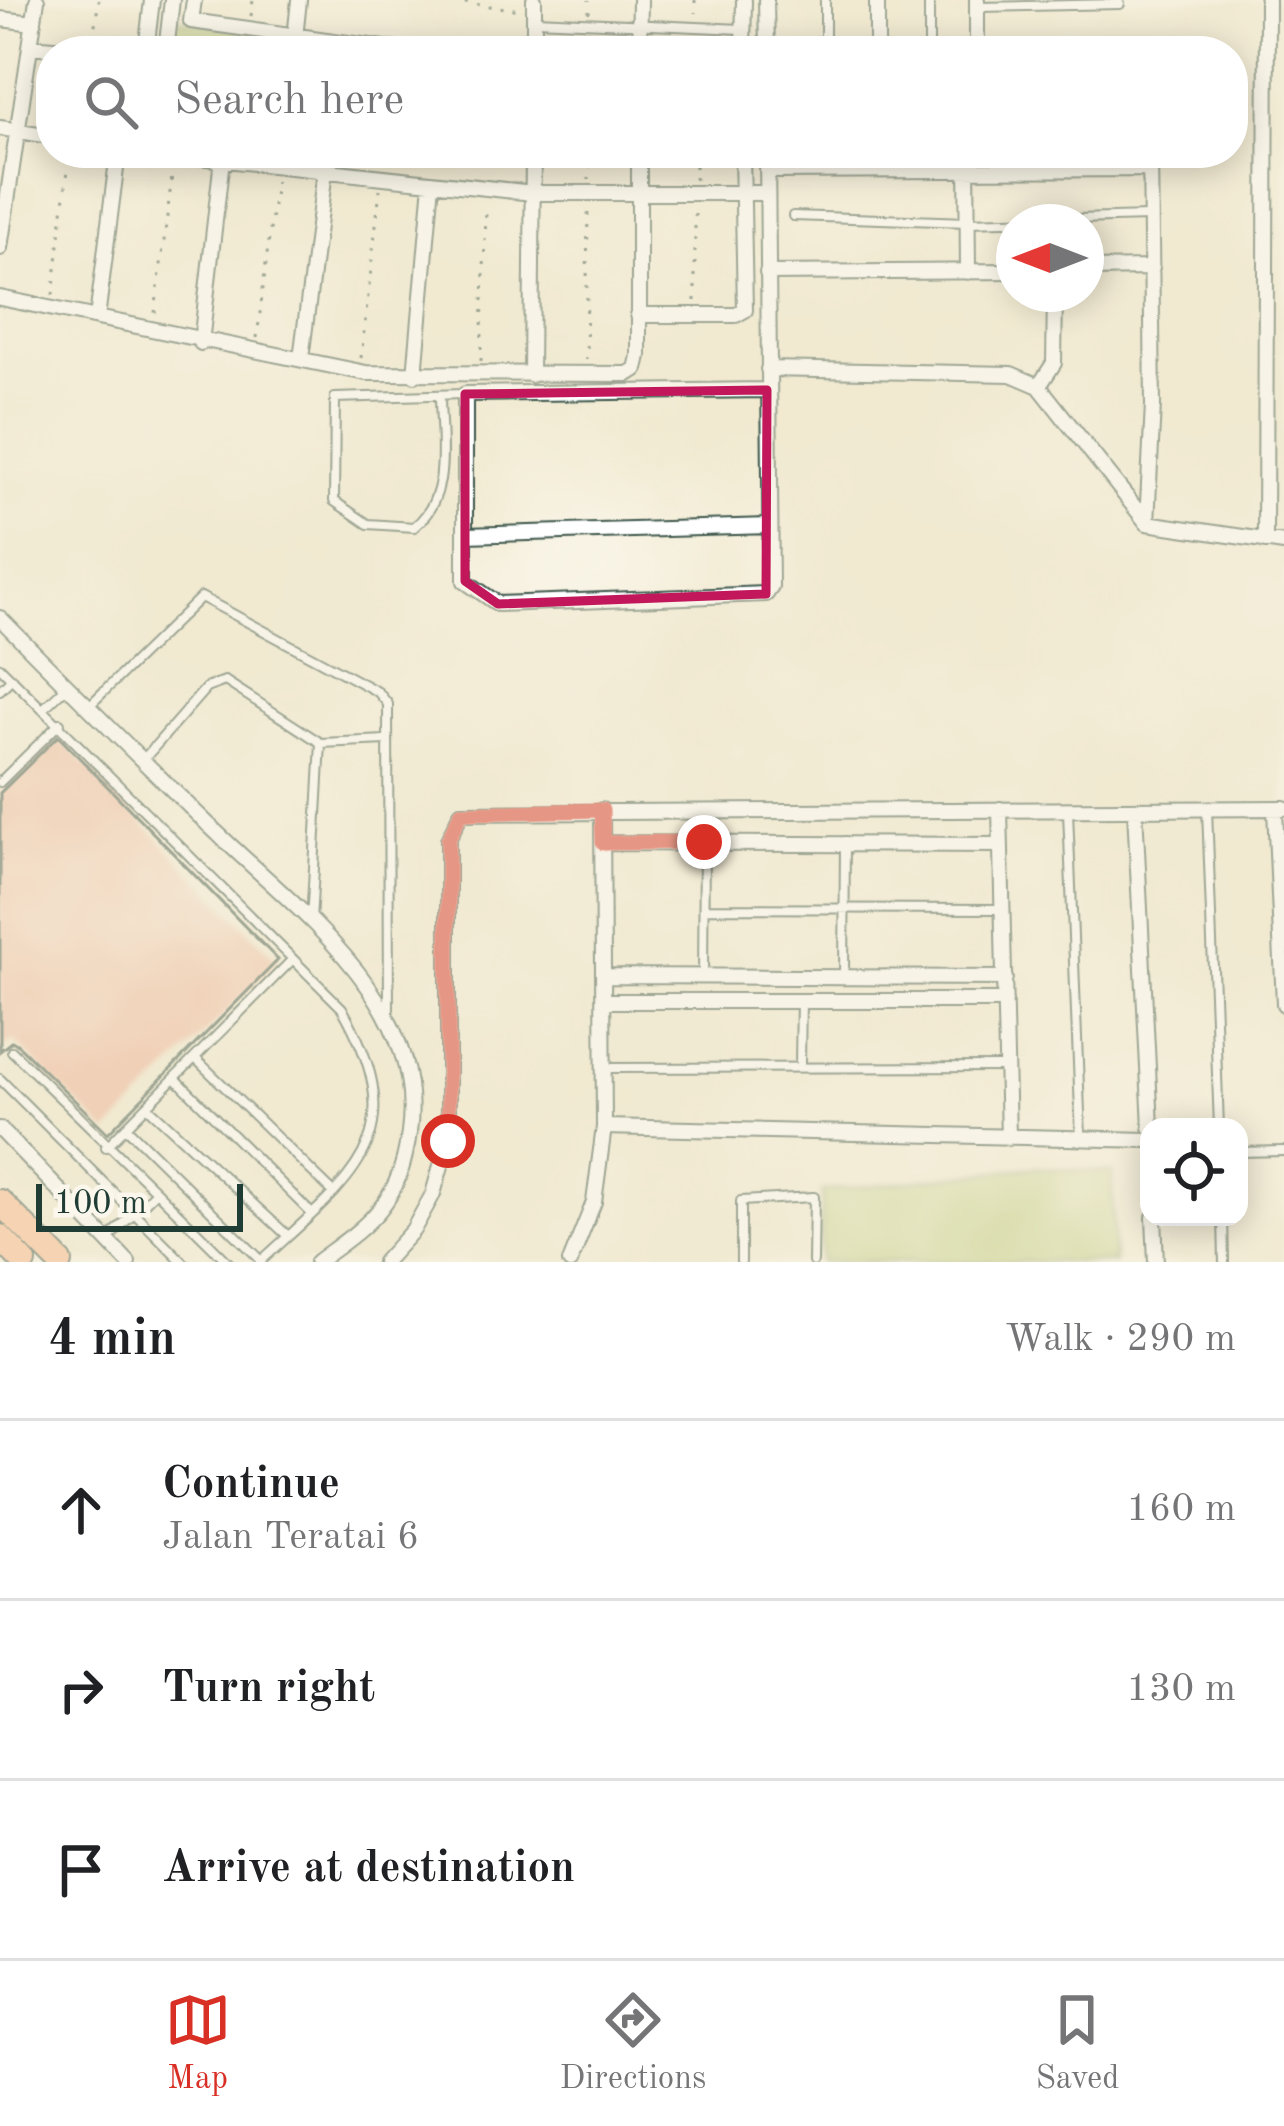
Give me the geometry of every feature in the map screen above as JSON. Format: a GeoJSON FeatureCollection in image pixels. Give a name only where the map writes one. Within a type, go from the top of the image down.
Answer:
{"type":"FeatureCollection","features":[{"type":"Feature","properties":{"kind":"main road"},"geometry":{"type":"LineString","coordinates":[[0,1202],[60,1262]]}},
{"type":"Feature","properties":{"kind":"main road"},"geometry":{"type":"LineString","coordinates":[[0,1237],[24,1262]]}},
{"type":"Feature","properties":{"kind":"street"},"geometry":{"type":"LineString","coordinates":[[0,248],[37,0]]}},
{"type":"Feature","properties":{"kind":"street"},"geometry":{"type":"LineString","coordinates":[[148,36],[152,0]]}},
{"type":"Feature","properties":{"kind":"street"},"geometry":{"type":"LineString","coordinates":[[168,36],[172,0]]}},
{"type":"Feature","properties":{"kind":"street"},"geometry":{"type":"LineString","coordinates":[[194,0],[191,21],[283,36]]}},
{"type":"Feature","properties":{"kind":"street"},"geometry":{"type":"LineString","coordinates":[[295,36],[299,0]]}},
{"type":"Feature","properties":{"kind":"street"},"geometry":{"type":"LineString","coordinates":[[640,0],[640,36]]}},
{"type":"Feature","properties":{"kind":"street"},"geometry":{"type":"LineString","coordinates":[[744,0],[744,36]]}},
{"type":"Feature","properties":{"kind":"street"},"geometry":{"type":"LineString","coordinates":[[766,0],[767,36]]}},
{"type":"Feature","properties":{"kind":"street"},"geometry":{"type":"LineString","coordinates":[[877,0],[877,36]]}},
{"type":"Feature","properties":{"kind":"street"},"geometry":{"type":"LineString","coordinates":[[1265,541],[1267,380],[1276,326],[1267,0]]}},
{"type":"Feature","properties":{"kind":"street"},"geometry":{"type":"LineString","coordinates":[[977,3],[977,36]]}},
{"type":"Feature","properties":{"kind":"street"},"geometry":{"type":"LineString","coordinates":[[0,19],[34,22]]}},
{"type":"Feature","properties":{"kind":"street"},"geometry":{"type":"LineString","coordinates":[[1267,21],[1284,20]]}},
{"type":"Feature","properties":{"kind":"street"},"geometry":{"type":"LineString","coordinates":[[30,46],[36,46]]}},
{"type":"Feature","properties":{"kind":"street"},"geometry":{"type":"LineString","coordinates":[[0,128],[36,133]]}},
{"type":"Feature","properties":{"kind":"street"},"geometry":{"type":"LineString","coordinates":[[97,318],[116,168]]}},
{"type":"Feature","properties":{"kind":"street"},"geometry":{"type":"LineString","coordinates":[[200,343],[221,168]]}},
{"type":"Feature","properties":{"kind":"street"},"geometry":{"type":"LineString","coordinates":[[297,168],[533,193],[767,193]]}},
{"type":"Feature","properties":{"kind":"street"},"geometry":{"type":"LineString","coordinates":[[531,375],[533,168]]}},
{"type":"Feature","properties":{"kind":"street"},"geometry":{"type":"LineString","coordinates":[[0,298],[200,343],[360,372],[531,375],[636,369],[639,168]]}},
{"type":"Feature","properties":{"kind":"street"},"geometry":{"type":"LineString","coordinates":[[638,315],[745,310],[742,168]]}},
{"type":"Feature","properties":{"kind":"street"},"geometry":{"type":"LineString","coordinates":[[968,168],[968,272]]}},
{"type":"Feature","properties":{"kind":"street"},"geometry":{"type":"LineString","coordinates":[[767,389],[465,394],[465,581],[498,604],[766,594],[770,526],[767,171],[1023,168]]}},
{"type":"Feature","properties":{"kind":"street"},"geometry":{"type":"LineString","coordinates":[[1147,523],[1150,168]]}},
{"type":"Feature","properties":{"kind":"street"},"geometry":{"type":"LineString","coordinates":[[301,359],[325,171]]}},
{"type":"Feature","properties":{"kind":"street"},"geometry":{"type":"LineString","coordinates":[[416,375],[432,182]]}},
{"type":"Feature","properties":{"kind":"street"},"geometry":{"type":"LineString","coordinates":[[1104,269],[1152,268]]}},
{"type":"Feature","properties":{"kind":"street"},"geometry":{"type":"LineString","coordinates":[[767,273],[996,271]]}},
{"type":"Feature","properties":{"kind":"street"},"geometry":{"type":"LineString","coordinates":[[1039,386],[1054,363],[1054,312]]}},
{"type":"Feature","properties":{"kind":"street"},"geometry":{"type":"LineString","coordinates":[[768,369],[1011,374],[1039,386],[1147,523],[1284,543]]}},
{"type":"Feature","properties":{"kind":"street"},"geometry":{"type":"LineString","coordinates":[[1266,439],[1284,439]]}},
{"type":"Feature","properties":{"kind":"street"},"geometry":{"type":"LineString","coordinates":[[465,535],[770,526]]}},
{"type":"Feature","properties":{"kind":"street"},"geometry":{"type":"LineString","coordinates":[[0,618],[311,924],[388,1016],[409,1065],[411,1117],[404,1167],[382,1207],[317,1262]]}},
{"type":"Feature","properties":{"kind":"street"},"geometry":{"type":"LineString","coordinates":[[1000,809],[1008,1138]]}},
{"type":"Feature","properties":{"kind":"street"},"geometry":{"type":"LineString","coordinates":[[384,1262],[413,1230],[434,1195],[448,1141],[448,840],[461,813],[1280,809],[1284,1004]]}},
{"type":"Feature","properties":{"kind":"street"},"geometry":{"type":"LineString","coordinates":[[570,1262],[594,1202],[604,1127],[602,810]]}},
{"type":"Feature","properties":{"kind":"street"},"geometry":{"type":"LineString","coordinates":[[1135,810],[1151,1118]]}},
{"type":"Feature","properties":{"kind":"street"},"geometry":{"type":"LineString","coordinates":[[603,843],[1000,844]]}},
{"type":"Feature","properties":{"kind":"street"},"geometry":{"type":"LineString","coordinates":[[604,976],[1005,978]]}},
{"type":"Feature","properties":{"kind":"street"},"geometry":{"type":"LineString","coordinates":[[604,1001],[801,997],[1005,1001]]}},
{"type":"Feature","properties":{"kind":"street"},"geometry":{"type":"LineString","coordinates":[[604,1127],[1140,1140]]}},
{"type":"Feature","properties":{"kind":"street"},"geometry":{"type":"LineString","coordinates":[[2,1136],[128,1262]]}},
{"type":"Feature","properties":{"kind":"street"},"geometry":{"type":"LineString","coordinates":[[1154,1226],[1156,1262]]}},
{"type":"Feature","properties":{"kind":"lane"},"geometry":{"type":"LineString","coordinates":[[825,0],[825,36]]}},
{"type":"Feature","properties":{"kind":"lane"},"geometry":{"type":"LineString","coordinates":[[929,0],[929,36]]}},
{"type":"Feature","properties":{"kind":"lane"},"geometry":{"type":"LineString","coordinates":[[977,3],[1120,4]]}},
{"type":"Feature","properties":{"kind":"lane"},"geometry":{"type":"LineString","coordinates":[[534,10],[640,25],[744,29]]}},
{"type":"Feature","properties":{"kind":"lane"},"geometry":{"type":"LineString","coordinates":[[793,216],[968,222],[1150,217]]}},
{"type":"Feature","properties":{"kind":"lane"},"geometry":{"type":"LineString","coordinates":[[1267,380],[1284,380]]}},
{"type":"Feature","properties":{"kind":"lane"},"geometry":{"type":"LineString","coordinates":[[440,394],[440,492],[428,516],[414,527],[368,524],[334,501],[335,398],[440,394],[465,394]]}},
{"type":"Feature","properties":{"kind":"lane"},"geometry":{"type":"LineString","coordinates":[[88,707],[204,597],[378,692],[388,704],[388,1016]]}},
{"type":"Feature","properties":{"kind":"lane"},"geometry":{"type":"LineString","coordinates":[[0,667],[341,1008],[361,1042],[374,1088],[374,1124],[366,1155],[334,1193],[261,1261],[126,1127]]}},
{"type":"Feature","properties":{"kind":"lane"},"geometry":{"type":"LineString","coordinates":[[0,690],[12,678]]}},
{"type":"Feature","properties":{"kind":"lane"},"geometry":{"type":"LineString","coordinates":[[142,761],[206,688],[225,681],[321,743],[388,740]]}},
{"type":"Feature","properties":{"kind":"lane"},"geometry":{"type":"LineString","coordinates":[[44,708],[67,686]]}},
{"type":"Feature","properties":{"kind":"lane"},"geometry":{"type":"LineString","coordinates":[[0,782],[60,723]]}},
{"type":"Feature","properties":{"kind":"lane"},"geometry":{"type":"LineString","coordinates":[[311,924],[321,743]]}},
{"type":"Feature","properties":{"kind":"lane"},"geometry":{"type":"LineString","coordinates":[[1068,808],[1081,1139]]}},
{"type":"Feature","properties":{"kind":"lane"},"geometry":{"type":"LineString","coordinates":[[1207,809],[1219,1118]]}},
{"type":"Feature","properties":{"kind":"lane"},"geometry":{"type":"LineString","coordinates":[[844,977],[845,841]]}},
{"type":"Feature","properties":{"kind":"lane"},"geometry":{"type":"LineString","coordinates":[[703,975],[704,842]]}},
{"type":"Feature","properties":{"kind":"lane"},"geometry":{"type":"LineString","coordinates":[[704,908],[1002,909]]}},
{"type":"Feature","properties":{"kind":"lane"},"geometry":{"type":"LineString","coordinates":[[106,1147],[290,961]]}},
{"type":"Feature","properties":{"kind":"lane"},"geometry":{"type":"LineString","coordinates":[[800,1064],[801,997]]}},
{"type":"Feature","properties":{"kind":"lane"},"geometry":{"type":"LineString","coordinates":[[12,1051],[228,1262]]}},
{"type":"Feature","properties":{"kind":"lane"},"geometry":{"type":"LineString","coordinates":[[195,1058],[334,1193]]}},
{"type":"Feature","properties":{"kind":"lane"},"geometry":{"type":"LineString","coordinates":[[603,1068],[1007,1067]]}},
{"type":"Feature","properties":{"kind":"lane"},"geometry":{"type":"LineString","coordinates":[[175,1078],[312,1214]]}},
{"type":"Feature","properties":{"kind":"lane"},"geometry":{"type":"LineString","coordinates":[[0,1079],[183,1262]]}},
{"type":"Feature","properties":{"kind":"lane"},"geometry":{"type":"LineString","coordinates":[[147,1106],[288,1236]]}},
{"type":"Feature","properties":{"kind":"lane"},"geometry":{"type":"LineString","coordinates":[[1248,1152],[1284,1151]]}},
{"type":"Feature","properties":{"kind":"lane"},"geometry":{"type":"LineString","coordinates":[[107,1240],[156,1192]]}},
{"type":"Feature","properties":{"kind":"lane"},"geometry":{"type":"LineString","coordinates":[[741,1262],[741,1202],[814,1197],[813,1262]]}},
{"type":"Feature","properties":{"kind":"lane"},"geometry":{"type":"LineString","coordinates":[[1223,1226],[1225,1262]]}},
{"type":"Feature","properties":{"kind":"path"},"geometry":{"type":"LineString","coordinates":[[93,36],[98,0]]}},
{"type":"Feature","properties":{"kind":"path"},"geometry":{"type":"LineString","coordinates":[[441,0],[534,10]]}},
{"type":"Feature","properties":{"kind":"path"},"geometry":{"type":"LineString","coordinates":[[51,308],[68,168]]}},
{"type":"Feature","properties":{"kind":"path"},"geometry":{"type":"LineString","coordinates":[[153,331],[172,168]]}},
{"type":"Feature","properties":{"kind":"path"},"geometry":{"type":"LineString","coordinates":[[256,352],[278,168]]}},
{"type":"Feature","properties":{"kind":"path"},"geometry":{"type":"LineString","coordinates":[[586,374],[589,168]]}},
{"type":"Feature","properties":{"kind":"path"},"geometry":{"type":"LineString","coordinates":[[695,168],[695,315]]}},
{"type":"Feature","properties":{"kind":"path"},"geometry":{"type":"LineString","coordinates":[[360,372],[381,177]]}},
{"type":"Feature","properties":{"kind":"path"},"geometry":{"type":"LineString","coordinates":[[481,375],[486,212]]}},
{"type":"Feature","properties":{"kind":"highlighted area"},"geometry":{"type":"Polygon","coordinates":[[[767,390],[766,594],[498,604],[480,594],[465,581],[465,394],[767,390]]]}},
{"type":"Feature","properties":{"kind":"green space"},"geometry":{"type":"Polygon","coordinates":[[[172,18],[287,36],[170,36],[172,18]]]}},
{"type":"Feature","properties":{"kind":"green space"},"geometry":{"type":"Polygon","coordinates":[[[1034,1167],[1112,1173],[1114,1262],[820,1262],[822,1191],[1034,1167]]]}},
{"type":"Feature","properties":{"kind":"building"},"geometry":{"type":"Polygon","coordinates":[[[58,736],[278,960],[108,1133],[18,1045],[12,1041],[0,1051],[0,793],[58,736]]]}},
{"type":"Feature","properties":{"kind":"route"},"geometry":{"type":"LineString","coordinates":[[448,1141],[452,1078],[448,840],[461,813],[602,810],[603,843],[704,842]]}}]}
